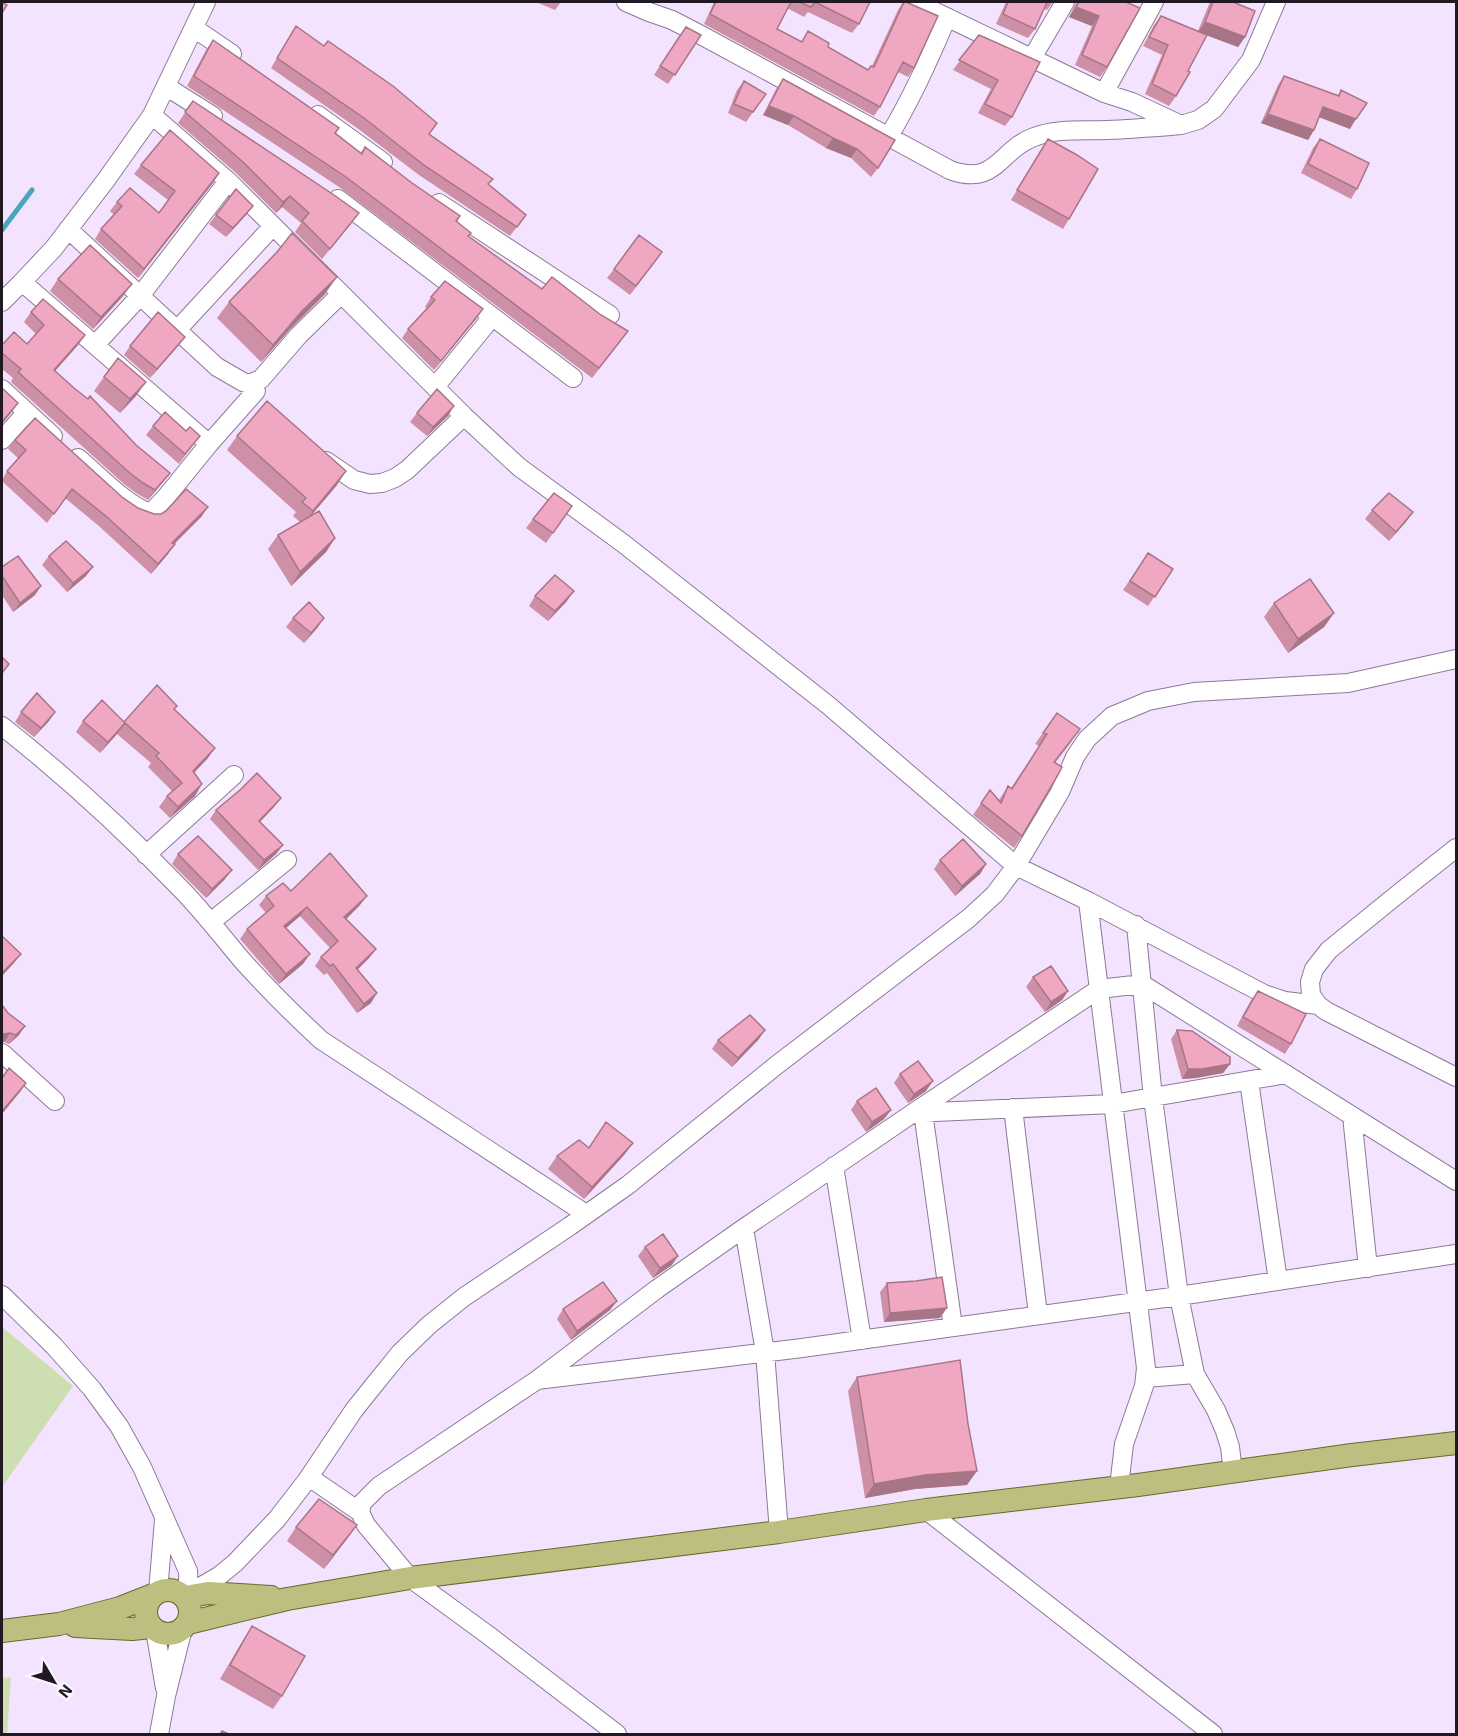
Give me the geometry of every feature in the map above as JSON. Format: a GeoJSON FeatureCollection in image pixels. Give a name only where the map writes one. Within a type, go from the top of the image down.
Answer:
{"type":"FeatureCollection","features":[{"type":"Feature","properties":{"kind":"main road"},"geometry":{"type":"LineString","coordinates":[[156,1593],[148,1602],[147,1620],[153,1628],[161,1633],[169,1634],[177,1633],[185,1626],[287,1599],[411,1578],[1456,1443]]}},
{"type":"Feature","properties":{"kind":"main road"},"geometry":{"type":"LineString","coordinates":[[2,1631],[59,1624],[120,1608],[167,1589],[184,1596],[190,1609],[185,1626]]}},
{"type":"Feature","properties":{"kind":"main road"},"geometry":{"type":"LineString","coordinates":[[184,1596],[208,1593],[287,1599]]}},
{"type":"Feature","properties":{"kind":"main road"},"geometry":{"type":"LineString","coordinates":[[59,1624],[94,1628],[153,1628]]}},
{"type":"Feature","properties":{"kind":"street"},"geometry":{"type":"LineString","coordinates":[[2,302],[54,248],[152,115],[206,2]]}},
{"type":"Feature","properties":{"kind":"street"},"geometry":{"type":"LineString","coordinates":[[626,2],[672,20],[963,175],[984,173],[1032,137],[1057,130],[1126,129],[1181,125],[1198,120],[1214,110],[1251,60],[1276,2]]}},
{"type":"Feature","properties":{"kind":"street"},"geometry":{"type":"LineString","coordinates":[[915,2],[1104,93],[1132,102],[1181,125]]}},
{"type":"Feature","properties":{"kind":"street"},"geometry":{"type":"LineString","coordinates":[[1032,58],[1065,2]]}},
{"type":"Feature","properties":{"kind":"street"},"geometry":{"type":"LineString","coordinates":[[1104,93],[1154,2]]}},
{"type":"Feature","properties":{"kind":"street"},"geometry":{"type":"LineString","coordinates":[[889,136],[908,103],[946,17]]}},
{"type":"Feature","properties":{"kind":"street"},"geometry":{"type":"LineString","coordinates":[[194,28],[243,62]]}},
{"type":"Feature","properties":{"kind":"street"},"geometry":{"type":"LineString","coordinates":[[167,87],[226,124]]}},
{"type":"Feature","properties":{"kind":"street"},"geometry":{"type":"LineString","coordinates":[[302,103],[394,171]]}},
{"type":"Feature","properties":{"kind":"street"},"geometry":{"type":"LineString","coordinates":[[152,115],[228,181],[464,416],[519,467],[624,544],[828,705],[1016,866],[1136,925],[1264,993],[1285,1001],[1318,1005]]}},
{"type":"Feature","properties":{"kind":"street"},"geometry":{"type":"LineString","coordinates":[[95,345],[140,296],[228,181]]}},
{"type":"Feature","properties":{"kind":"street"},"geometry":{"type":"LineString","coordinates":[[323,189],[573,378]]}},
{"type":"Feature","properties":{"kind":"street"},"geometry":{"type":"LineString","coordinates":[[429,196],[610,315]]}},
{"type":"Feature","properties":{"kind":"street"},"geometry":{"type":"LineString","coordinates":[[177,330],[273,226]]}},
{"type":"Feature","properties":{"kind":"street"},"geometry":{"type":"LineString","coordinates":[[68,230],[217,367],[256,392]]}},
{"type":"Feature","properties":{"kind":"street"},"geometry":{"type":"LineString","coordinates":[[22,282],[209,444]]}},
{"type":"Feature","properties":{"kind":"street"},"geometry":{"type":"LineString","coordinates":[[2,389],[129,502],[142,511],[151,513],[256,392],[261,379],[299,335],[341,294]]}},
{"type":"Feature","properties":{"kind":"street"},"geometry":{"type":"LineString","coordinates":[[435,387],[492,317]]}},
{"type":"Feature","properties":{"kind":"street"},"geometry":{"type":"LineString","coordinates":[[2,440],[27,412]]}},
{"type":"Feature","properties":{"kind":"street"},"geometry":{"type":"LineString","coordinates":[[310,447],[354,480],[370,484],[382,483],[407,470],[464,416]]}},
{"type":"Feature","properties":{"kind":"street"},"geometry":{"type":"LineString","coordinates":[[184,1596],[219,1576],[235,1563],[277,1519],[374,1384],[400,1353],[429,1325],[464,1297],[645,1171],[778,1064],[969,918],[995,894],[1016,866],[1060,792],[1086,739],[1112,716],[1148,701],[1194,692],[1348,683],[1456,659]]}},
{"type":"Feature","properties":{"kind":"street"},"geometry":{"type":"LineString","coordinates":[[2,726],[63,776],[179,886],[240,958],[321,1040],[586,1214]]}},
{"type":"Feature","properties":{"kind":"street"},"geometry":{"type":"LineString","coordinates":[[146,855],[234,775]]}},
{"type":"Feature","properties":{"kind":"street"},"geometry":{"type":"LineString","coordinates":[[1456,848],[1329,950],[1314,969],[1310,982],[1311,995],[1326,1011],[1456,1077]]}},
{"type":"Feature","properties":{"kind":"street"},"geometry":{"type":"LineString","coordinates":[[211,922],[287,860]]}},
{"type":"Feature","properties":{"kind":"street"},"geometry":{"type":"LineString","coordinates":[[1088,901],[1146,1368],[1144,1386],[1124,1444],[1119,1487]]}},
{"type":"Feature","properties":{"kind":"street"},"geometry":{"type":"LineString","coordinates":[[1136,925],[1154,1098],[1179,1296],[1195,1374],[1216,1410],[1225,1431],[1230,1447],[1233,1472]]}},
{"type":"Feature","properties":{"kind":"street"},"geometry":{"type":"LineString","coordinates":[[360,1512],[367,1496],[379,1486],[537,1380],[657,1289],[834,1166],[918,1113],[1099,989],[1142,984],[1456,1181]]}},
{"type":"Feature","properties":{"kind":"street"},"geometry":{"type":"LineString","coordinates":[[2,1053],[55,1101]]}},
{"type":"Feature","properties":{"kind":"street"},"geometry":{"type":"LineString","coordinates":[[918,1113],[1113,1104],[1286,1074]]}},
{"type":"Feature","properties":{"kind":"street"},"geometry":{"type":"LineString","coordinates":[[1249,1081],[1278,1281]]}},
{"type":"Feature","properties":{"kind":"street"},"geometry":{"type":"LineString","coordinates":[[1013,1108],[1038,1315]]}},
{"type":"Feature","properties":{"kind":"street"},"geometry":{"type":"LineString","coordinates":[[918,1113],[953,1327]]}},
{"type":"Feature","properties":{"kind":"street"},"geometry":{"type":"LineString","coordinates":[[1352,1116],[1368,1268]]}},
{"type":"Feature","properties":{"kind":"street"},"geometry":{"type":"LineString","coordinates":[[834,1166],[862,1340]]}},
{"type":"Feature","properties":{"kind":"street"},"geometry":{"type":"LineString","coordinates":[[744,1228],[765,1352],[779,1532]]}},
{"type":"Feature","properties":{"kind":"street"},"geometry":{"type":"LineString","coordinates":[[537,1380],[862,1340],[1179,1296],[1456,1254]]}},
{"type":"Feature","properties":{"kind":"street"},"geometry":{"type":"LineString","coordinates":[[2,1294],[54,1346],[92,1389],[119,1426],[142,1467],[188,1571],[188,1589],[184,1596]]}},
{"type":"Feature","properties":{"kind":"street"},"geometry":{"type":"LineString","coordinates":[[1145,1378],[1195,1374]]}},
{"type":"Feature","properties":{"kind":"street"},"geometry":{"type":"LineString","coordinates":[[309,1476],[360,1512],[366,1525],[411,1578],[616,1734]]}},
{"type":"Feature","properties":{"kind":"street"},"geometry":{"type":"LineString","coordinates":[[926,1510],[1213,1734]]}},
{"type":"Feature","properties":{"kind":"street"},"geometry":{"type":"LineString","coordinates":[[156,1593],[164,1520]]}},
{"type":"Feature","properties":{"kind":"street"},"geometry":{"type":"LineString","coordinates":[[159,1734],[166,1696],[185,1626]]}},
{"type":"Feature","properties":{"kind":"street"},"geometry":{"type":"LineString","coordinates":[[153,1628],[166,1696]]}},
{"type":"Feature","properties":{"kind":"green space"},"geometry":{"type":"Polygon","coordinates":[[[2,1327],[73,1386],[2,1487],[2,1327]]]}},
{"type":"Feature","properties":{"kind":"green space"},"geometry":{"type":"Polygon","coordinates":[[[11,1677],[7,1734],[2,1734],[2,1678],[11,1677]]]}},
{"type":"Feature","properties":{"kind":"building"},"geometry":{"type":"Polygon","coordinates":[[[2,2],[7,5],[2,13],[2,2]]]}},
{"type":"Feature","properties":{"kind":"building"},"geometry":{"type":"Polygon","coordinates":[[[716,2],[791,2],[777,29],[802,42],[808,31],[829,43],[828,47],[868,70],[871,66],[874,67],[904,2],[938,16],[914,68],[903,62],[880,107],[710,14],[716,2]]]}},
{"type":"Feature","properties":{"kind":"building"},"geometry":{"type":"Polygon","coordinates":[[[799,2],[815,2],[811,7],[799,2]]]}},
{"type":"Feature","properties":{"kind":"building"},"geometry":{"type":"Polygon","coordinates":[[[815,2],[870,2],[859,24],[815,2]]]}},
{"type":"Feature","properties":{"kind":"building"},"geometry":{"type":"Polygon","coordinates":[[[1008,2],[1047,2],[1035,29],[1003,14],[1008,2]]]}},
{"type":"Feature","properties":{"kind":"building"},"geometry":{"type":"Polygon","coordinates":[[[1079,2],[1126,2],[1140,8],[1107,67],[1082,55],[1099,16],[1076,7],[1079,2]]]}},
{"type":"Feature","properties":{"kind":"building"},"geometry":{"type":"Polygon","coordinates":[[[1213,2],[1233,2],[1255,11],[1245,37],[1205,22],[1213,2]]]}},
{"type":"Feature","properties":{"kind":"building"},"geometry":{"type":"Polygon","coordinates":[[[1161,16],[1207,35],[1176,96],[1152,84],[1168,45],[1149,37],[1161,16]]]}},
{"type":"Feature","properties":{"kind":"building"},"geometry":{"type":"Polygon","coordinates":[[[296,26],[324,46],[328,41],[393,86],[437,123],[429,134],[493,179],[488,184],[526,215],[517,227],[425,166],[364,118],[277,58],[296,26]]]}},
{"type":"Feature","properties":{"kind":"building"},"geometry":{"type":"Polygon","coordinates":[[[686,27],[701,35],[675,75],[660,66],[686,27]]]}},
{"type":"Feature","properties":{"kind":"building"},"geometry":{"type":"Polygon","coordinates":[[[979,35],[1040,62],[1012,117],[985,104],[998,80],[959,60],[979,35]]]}},
{"type":"Feature","properties":{"kind":"building"},"geometry":{"type":"Polygon","coordinates":[[[213,40],[339,128],[335,133],[362,154],[365,147],[460,216],[456,221],[471,233],[468,236],[542,289],[552,277],[601,315],[628,331],[599,368],[346,177],[194,76],[213,40]]]}},
{"type":"Feature","properties":{"kind":"building"},"geometry":{"type":"Polygon","coordinates":[[[1284,76],[1339,96],[1341,90],[1367,103],[1356,119],[1323,107],[1314,130],[1268,114],[1284,76]]]}},
{"type":"Feature","properties":{"kind":"building"},"geometry":{"type":"Polygon","coordinates":[[[783,79],[895,140],[878,168],[857,149],[794,116],[769,106],[783,79]]]}},
{"type":"Feature","properties":{"kind":"building"},"geometry":{"type":"Polygon","coordinates":[[[744,81],[766,94],[753,112],[734,104],[744,81]]]}},
{"type":"Feature","properties":{"kind":"building"},"geometry":{"type":"Polygon","coordinates":[[[193,101],[359,213],[330,249],[302,221],[309,213],[290,196],[283,202],[243,162],[185,112],[193,101]]]}},
{"type":"Feature","properties":{"kind":"building"},"geometry":{"type":"Polygon","coordinates":[[[170,130],[219,173],[144,269],[101,229],[122,206],[117,202],[130,188],[159,213],[175,191],[141,165],[170,130]]]}},
{"type":"Feature","properties":{"kind":"building"},"geometry":{"type":"Polygon","coordinates":[[[1048,139],[1098,169],[1069,219],[1017,190],[1048,139]]]}},
{"type":"Feature","properties":{"kind":"building"},"geometry":{"type":"Polygon","coordinates":[[[1320,139],[1369,163],[1357,189],[1308,164],[1320,139]]]}},
{"type":"Feature","properties":{"kind":"building"},"geometry":{"type":"Polygon","coordinates":[[[236,189],[253,206],[233,228],[216,215],[236,189]]]}},
{"type":"Feature","properties":{"kind":"building"},"geometry":{"type":"Polygon","coordinates":[[[292,233],[337,277],[302,311],[273,345],[229,302],[292,233]]]}},
{"type":"Feature","properties":{"kind":"building"},"geometry":{"type":"Polygon","coordinates":[[[639,235],[662,252],[636,286],[614,269],[639,235]]]}},
{"type":"Feature","properties":{"kind":"building"},"geometry":{"type":"Polygon","coordinates":[[[90,245],[132,284],[101,317],[58,279],[90,245]]]}},
{"type":"Feature","properties":{"kind":"building"},"geometry":{"type":"Polygon","coordinates":[[[445,281],[483,309],[441,361],[408,329],[435,300],[431,297],[445,281]]]}},
{"type":"Feature","properties":{"kind":"building"},"geometry":{"type":"Polygon","coordinates":[[[43,299],[85,335],[54,370],[88,399],[90,396],[136,445],[170,473],[155,490],[131,474],[18,372],[21,369],[2,353],[2,345],[14,332],[27,344],[44,325],[31,312],[43,299]]]}},
{"type":"Feature","properties":{"kind":"building"},"geometry":{"type":"Polygon","coordinates":[[[158,312],[185,337],[157,369],[130,346],[158,312]]]}},
{"type":"Feature","properties":{"kind":"building"},"geometry":{"type":"Polygon","coordinates":[[[118,358],[146,382],[130,399],[104,377],[118,358]]]}},
{"type":"Feature","properties":{"kind":"building"},"geometry":{"type":"Polygon","coordinates":[[[2,388],[18,403],[2,422],[2,388]]]}},
{"type":"Feature","properties":{"kind":"building"},"geometry":{"type":"Polygon","coordinates":[[[437,389],[454,406],[433,427],[417,413],[437,389]]]}},
{"type":"Feature","properties":{"kind":"building"},"geometry":{"type":"Polygon","coordinates":[[[267,401],[346,471],[313,511],[302,502],[306,498],[237,436],[267,401]]]}},
{"type":"Feature","properties":{"kind":"building"},"geometry":{"type":"Polygon","coordinates":[[[165,412],[186,431],[190,427],[200,436],[185,454],[153,426],[165,412]]]}},
{"type":"Feature","properties":{"kind":"building"},"geometry":{"type":"Polygon","coordinates":[[[35,418],[122,497],[138,508],[161,514],[186,489],[208,507],[172,543],[175,544],[158,564],[107,517],[72,489],[54,514],[7,471],[26,450],[15,440],[35,418]]]}},
{"type":"Feature","properties":{"kind":"building"},"geometry":{"type":"Polygon","coordinates":[[[554,493],[572,506],[553,533],[533,519],[554,493]]]}},
{"type":"Feature","properties":{"kind":"building"},"geometry":{"type":"Polygon","coordinates":[[[1389,493],[1413,512],[1396,532],[1372,510],[1389,493]]]}},
{"type":"Feature","properties":{"kind":"building"},"geometry":{"type":"Polygon","coordinates":[[[319,511],[335,538],[300,572],[278,535],[319,511]]]}},
{"type":"Feature","properties":{"kind":"building"},"geometry":{"type":"Polygon","coordinates":[[[66,541],[93,567],[73,583],[49,556],[66,541]]]}},
{"type":"Feature","properties":{"kind":"building"},"geometry":{"type":"Polygon","coordinates":[[[1148,553],[1173,569],[1155,597],[1130,581],[1148,553]]]}},
{"type":"Feature","properties":{"kind":"building"},"geometry":{"type":"Polygon","coordinates":[[[18,556],[41,586],[20,603],[2,576],[2,567],[18,556]]]}},
{"type":"Feature","properties":{"kind":"building"},"geometry":{"type":"Polygon","coordinates":[[[555,575],[574,591],[555,611],[535,596],[555,575]]]}},
{"type":"Feature","properties":{"kind":"building"},"geometry":{"type":"Polygon","coordinates":[[[1310,579],[1334,613],[1298,639],[1274,603],[1310,579]]]}},
{"type":"Feature","properties":{"kind":"building"},"geometry":{"type":"Polygon","coordinates":[[[309,602],[324,618],[311,633],[293,618],[309,602]]]}},
{"type":"Feature","properties":{"kind":"building"},"geometry":{"type":"Polygon","coordinates":[[[2,657],[9,664],[2,673],[2,657]]]}},
{"type":"Feature","properties":{"kind":"building"},"geometry":{"type":"Polygon","coordinates":[[[157,685],[177,706],[174,709],[215,748],[193,771],[202,784],[178,807],[167,796],[182,783],[156,756],[159,753],[125,723],[108,742],[83,721],[102,700],[124,722],[157,685]]]}},
{"type":"Feature","properties":{"kind":"building"},"geometry":{"type":"Polygon","coordinates":[[[37,693],[55,712],[41,728],[21,712],[37,693]]]}},
{"type":"Feature","properties":{"kind":"building"},"geometry":{"type":"Polygon","coordinates":[[[1057,713],[1080,729],[1054,762],[1062,767],[1022,836],[981,803],[990,790],[1001,803],[1008,786],[1012,789],[1047,734],[1043,733],[1057,713]]]}},
{"type":"Feature","properties":{"kind":"building"},"geometry":{"type":"Polygon","coordinates":[[[257,773],[281,798],[259,821],[283,845],[264,860],[216,810],[257,773]]]}},
{"type":"Feature","properties":{"kind":"building"},"geometry":{"type":"Polygon","coordinates":[[[198,836],[232,870],[212,889],[178,854],[198,836]]]}},
{"type":"Feature","properties":{"kind":"building"},"geometry":{"type":"Polygon","coordinates":[[[963,839],[986,864],[962,886],[940,860],[963,839]]]}},
{"type":"Feature","properties":{"kind":"building"},"geometry":{"type":"Polygon","coordinates":[[[330,853],[367,896],[344,917],[376,949],[356,968],[377,993],[364,1004],[333,964],[330,966],[321,957],[338,941],[307,907],[284,926],[310,954],[286,974],[247,929],[274,906],[266,896],[283,883],[291,891],[330,853]]]}},
{"type":"Feature","properties":{"kind":"building"},"geometry":{"type":"Polygon","coordinates":[[[2,936],[21,954],[2,973],[2,936]]]}},
{"type":"Feature","properties":{"kind":"building"},"geometry":{"type":"Polygon","coordinates":[[[1051,966],[1068,991],[1051,1002],[1033,977],[1051,966]]]}},
{"type":"Feature","properties":{"kind":"building"},"geometry":{"type":"Polygon","coordinates":[[[1258,991],[1306,1014],[1291,1044],[1243,1017],[1258,991]]]}},
{"type":"Feature","properties":{"kind":"building"},"geometry":{"type":"Polygon","coordinates":[[[2,1005],[8,1013],[25,1026],[16,1035],[2,1033],[2,1005]]]}},
{"type":"Feature","properties":{"kind":"building"},"geometry":{"type":"Polygon","coordinates":[[[750,1015],[765,1030],[738,1058],[718,1040],[750,1015]]]}},
{"type":"Feature","properties":{"kind":"building"},"geometry":{"type":"Polygon","coordinates":[[[1177,1030],[1192,1031],[1230,1057],[1230,1064],[1188,1069],[1177,1030]]]}},
{"type":"Feature","properties":{"kind":"building"},"geometry":{"type":"Polygon","coordinates":[[[918,1061],[933,1081],[914,1094],[900,1074],[918,1061]]]}},
{"type":"Feature","properties":{"kind":"building"},"geometry":{"type":"Polygon","coordinates":[[[9,1068],[26,1083],[3,1110],[2,1078],[9,1068]]]}},
{"type":"Feature","properties":{"kind":"building"},"geometry":{"type":"Polygon","coordinates":[[[876,1088],[891,1110],[872,1122],[857,1101],[876,1088]]]}},
{"type":"Feature","properties":{"kind":"building"},"geometry":{"type":"Polygon","coordinates":[[[606,1122],[633,1143],[592,1187],[557,1156],[579,1140],[589,1148],[606,1122]]]}},
{"type":"Feature","properties":{"kind":"building"},"geometry":{"type":"Polygon","coordinates":[[[663,1234],[678,1256],[660,1268],[645,1247],[663,1234]]]}},
{"type":"Feature","properties":{"kind":"building"},"geometry":{"type":"Polygon","coordinates":[[[942,1277],[947,1308],[890,1313],[887,1283],[942,1277]]]}},
{"type":"Feature","properties":{"kind":"building"},"geometry":{"type":"Polygon","coordinates":[[[603,1282],[617,1301],[577,1331],[563,1309],[603,1282]]]}},
{"type":"Feature","properties":{"kind":"building"},"geometry":{"type":"Polygon","coordinates":[[[960,1360],[977,1471],[925,1475],[874,1484],[857,1377],[960,1360]]]}},
{"type":"Feature","properties":{"kind":"building"},"geometry":{"type":"Polygon","coordinates":[[[319,1499],[357,1525],[333,1555],[296,1527],[319,1499]]]}},
{"type":"Feature","properties":{"kind":"building"},"geometry":{"type":"Polygon","coordinates":[[[252,1626],[305,1656],[282,1696],[230,1665],[252,1626]]]}},
{"type":"Feature","properties":{"kind":"waterway"},"geometry":{"type":"LineString","coordinates":[[2,230],[32,190]]}}]}
